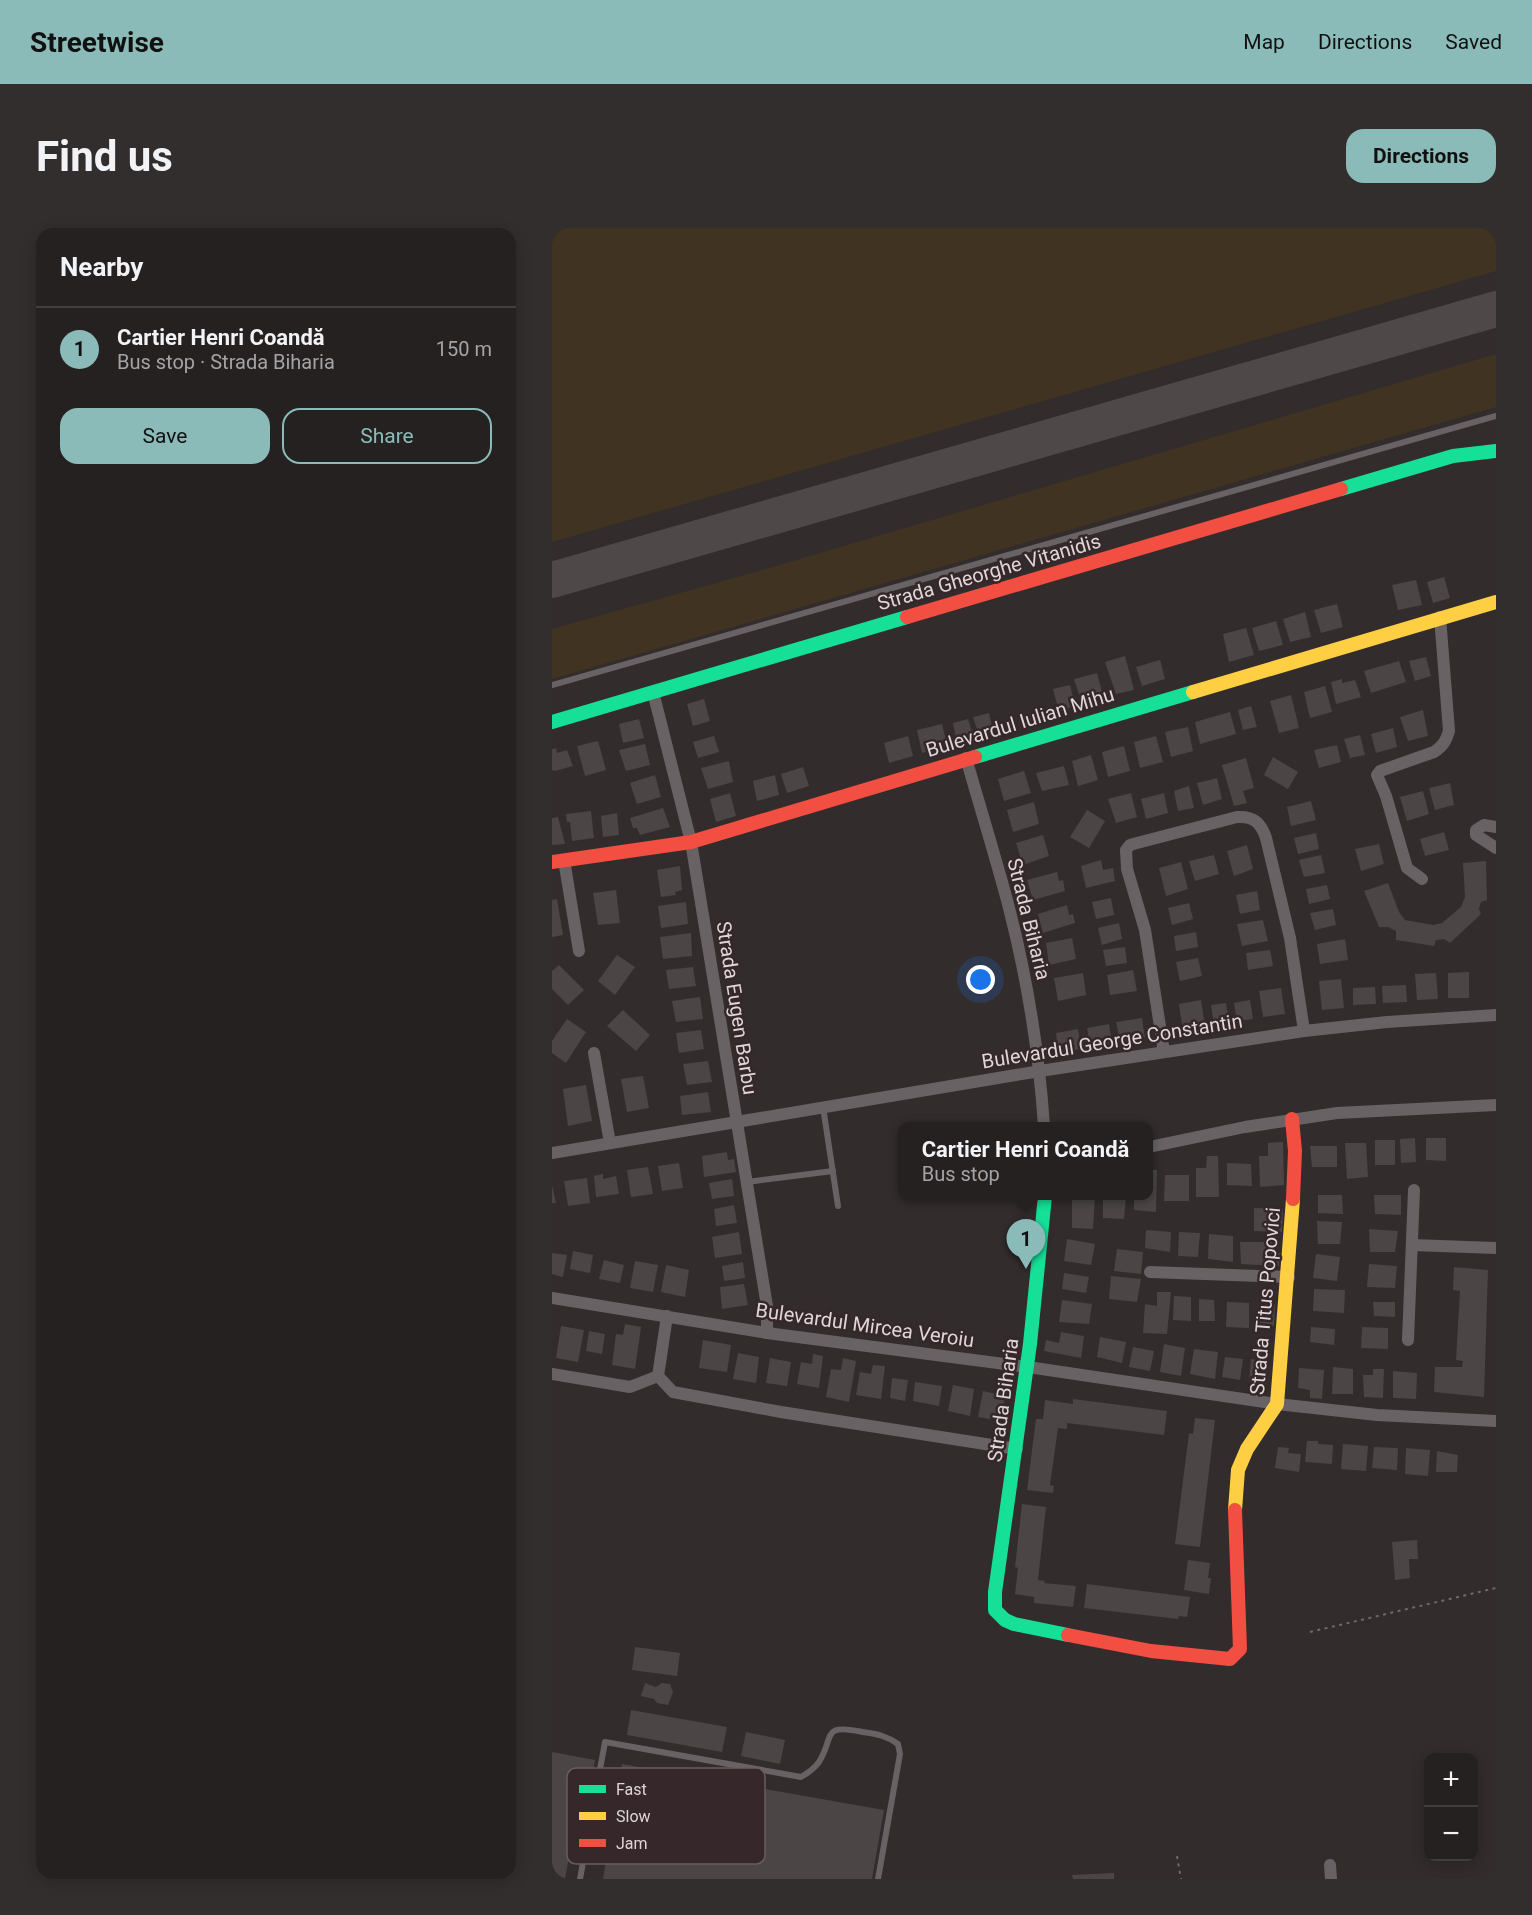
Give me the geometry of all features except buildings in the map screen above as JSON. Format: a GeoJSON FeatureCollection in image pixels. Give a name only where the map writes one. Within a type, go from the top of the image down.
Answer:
{"type":"FeatureCollection","features":[{"type":"Feature","properties":{"kind":"street","name":"Strada Gheorghe Vitanidis"},"geometry":{"type":"LineString","coordinates":[[552,722],[1437,460],[1453,456],[1496,452]]}},
{"type":"Feature","properties":{"kind":"street","name":"Bulevardul Iulian Mihu"},"geometry":{"type":"LineString","coordinates":[[558,861],[691,842],[966,758],[1496,602]]}},
{"type":"Feature","properties":{"kind":"street"},"geometry":{"type":"LineString","coordinates":[[1422,879],[1407,868],[1386,796],[1377,776],[1380,771],[1434,752],[1447,740],[1449,731],[1440,617]]}},
{"type":"Feature","properties":{"kind":"street","name":"Strada Eugen Barbu"},"geometry":{"type":"LineString","coordinates":[[653,692],[691,842],[766,1306],[767,1333]]}},
{"type":"Feature","properties":{"kind":"street","name":"Strada Biharia"},"geometry":{"type":"LineString","coordinates":[[966,758],[1008,905],[1029,1001],[1040,1071],[1044,1122]]}},
{"type":"Feature","properties":{"kind":"street"},"geometry":{"type":"LineString","coordinates":[[1164,1052],[1145,930],[1127,869],[1126,850],[1130,845],[1237,817],[1247,816],[1262,825],[1290,938],[1304,1031]]}},
{"type":"Feature","properties":{"kind":"street"},"geometry":{"type":"LineString","coordinates":[[1496,827],[1484,825],[1476,830],[1476,835],[1496,848]]}},
{"type":"Feature","properties":{"kind":"street"},"geometry":{"type":"LineString","coordinates":[[558,861],[579,951]]}},
{"type":"Feature","properties":{"kind":"street","name":"Bulevardul George Constantin"},"geometry":{"type":"LineString","coordinates":[[736,1120],[1304,1031],[1387,1022],[1496,1015]]}},
{"type":"Feature","properties":{"kind":"street"},"geometry":{"type":"LineString","coordinates":[[594,1053],[610,1143]]}},
{"type":"Feature","properties":{"kind":"street"},"geometry":{"type":"LineString","coordinates":[[1153,1146],[1292,1119],[1337,1113],[1496,1106]]}},
{"type":"Feature","properties":{"kind":"street","name":"Strada Titus Popovici"},"geometry":{"type":"LineString","coordinates":[[995,1610],[1005,1620],[1014,1624],[1151,1651],[1230,1659],[1240,1649],[1235,1497],[1238,1470],[1247,1449],[1277,1404],[1289,1278],[1295,1151],[1292,1119]]}},
{"type":"Feature","properties":{"kind":"street"},"geometry":{"type":"LineString","coordinates":[[552,1153],[736,1120]]}},
{"type":"Feature","properties":{"kind":"street"},"geometry":{"type":"LineString","coordinates":[[1408,1340],[1414,1190]]}},
{"type":"Feature","properties":{"kind":"street","name":"Strada Biharia"},"geometry":{"type":"LineString","coordinates":[[995,1610],[995,1592],[1028,1367],[1046,1200]]}},
{"type":"Feature","properties":{"kind":"street"},"geometry":{"type":"LineString","coordinates":[[1412,1245],[1496,1248]]}},
{"type":"Feature","properties":{"kind":"street"},"geometry":{"type":"LineString","coordinates":[[1150,1272],[1289,1278]]}},
{"type":"Feature","properties":{"kind":"street","name":"Bulevardul Mircea Veroiu"},"geometry":{"type":"LineString","coordinates":[[552,1298],[767,1333],[1028,1367],[1277,1404],[1377,1415],[1496,1421]]}},
{"type":"Feature","properties":{"kind":"street"},"geometry":{"type":"LineString","coordinates":[[658,1376],[667,1316]]}},
{"type":"Feature","properties":{"kind":"street"},"geometry":{"type":"LineString","coordinates":[[552,1374],[630,1387],[658,1376]]}},
{"type":"Feature","properties":{"kind":"street"},"geometry":{"type":"LineString","coordinates":[[658,1376],[673,1392],[781,1412],[1017,1449]]}},
{"type":"Feature","properties":{"kind":"street"},"geometry":{"type":"LineString","coordinates":[[1330,1865],[1331,1879]]}},
{"type":"Feature","properties":{"kind":"lane"},"geometry":{"type":"LineString","coordinates":[[552,685],[1496,417]]}},
{"type":"Feature","properties":{"kind":"lane"},"geometry":{"type":"LineString","coordinates":[[823,1106],[838,1206]]}},
{"type":"Feature","properties":{"kind":"lane"},"geometry":{"type":"LineString","coordinates":[[746,1182],[833,1171]]}},
{"type":"Feature","properties":{"kind":"lane"},"geometry":{"type":"LineString","coordinates":[[765,1771],[801,1777],[813,1770],[820,1761],[828,1738],[834,1731],[847,1728],[889,1737],[898,1744],[900,1754],[878,1879]]}},
{"type":"Feature","properties":{"kind":"lane"},"geometry":{"type":"LineString","coordinates":[[599,1768],[604,1742],[750,1768]]}},
{"type":"Feature","properties":{"kind":"lane"},"geometry":{"type":"LineString","coordinates":[[580,1879],[583,1864]]}},
{"type":"Feature","properties":{"kind":"path"},"geometry":{"type":"LineString","coordinates":[[1310,1632],[1496,1588]]}},
{"type":"Feature","properties":{"kind":"path"},"geometry":{"type":"LineString","coordinates":[[1177,1856],[1181,1879]]}},
{"type":"Feature","properties":{"kind":"shaded area"},"geometry":{"type":"Polygon","coordinates":[[[552,228],[1496,228],[1496,271],[552,542],[552,228]]]}},
{"type":"Feature","properties":{"kind":"shaded area"},"geometry":{"type":"Polygon","coordinates":[[[1496,354],[1496,407],[552,679],[552,629],[769,568],[1496,354]]]}},
{"type":"Feature","properties":{"kind":"taxiway"},"geometry":{"type":"LineString","coordinates":[[552,580],[1496,309]]}},
{"type":"Feature","properties":{"kind":"traffic: fast"},"geometry":{"type":"LineString","coordinates":[[1341,489],[1453,456],[1496,451]]}},
{"type":"Feature","properties":{"kind":"traffic: fast"},"geometry":{"type":"LineString","coordinates":[[552,722],[907,617]]}},
{"type":"Feature","properties":{"kind":"traffic: fast"},"geometry":{"type":"LineString","coordinates":[[975,757],[1193,692]]}},
{"type":"Feature","properties":{"kind":"traffic: fast"},"geometry":{"type":"LineString","coordinates":[[1045,1200],[1030,1344],[995,1592],[995,1610],[1005,1620],[1014,1624],[1068,1635]]}},
{"type":"Feature","properties":{"kind":"traffic: slow"},"geometry":{"type":"LineString","coordinates":[[1193,692],[1496,602]]}},
{"type":"Feature","properties":{"kind":"traffic: slow"},"geometry":{"type":"LineString","coordinates":[[1235,1510],[1238,1470],[1247,1449],[1277,1404],[1293,1199]]}},
{"type":"Feature","properties":{"kind":"traffic: jam"},"geometry":{"type":"LineString","coordinates":[[907,617],[1341,489]]}},
{"type":"Feature","properties":{"kind":"traffic: jam"},"geometry":{"type":"LineString","coordinates":[[552,862],[691,842],[975,757]]}},
{"type":"Feature","properties":{"kind":"traffic: jam"},"geometry":{"type":"LineString","coordinates":[[1292,1119],[1295,1151],[1293,1199]]}},
{"type":"Feature","properties":{"kind":"traffic: jam"},"geometry":{"type":"LineString","coordinates":[[1068,1635],[1151,1651],[1230,1659],[1240,1649],[1235,1510]]}},
{"type":"Feature","properties":{"kind":"place","name":"Cartier Henri Coandă"},"geometry":{"type":"Point","coordinates":[1026,1269]}}]}
